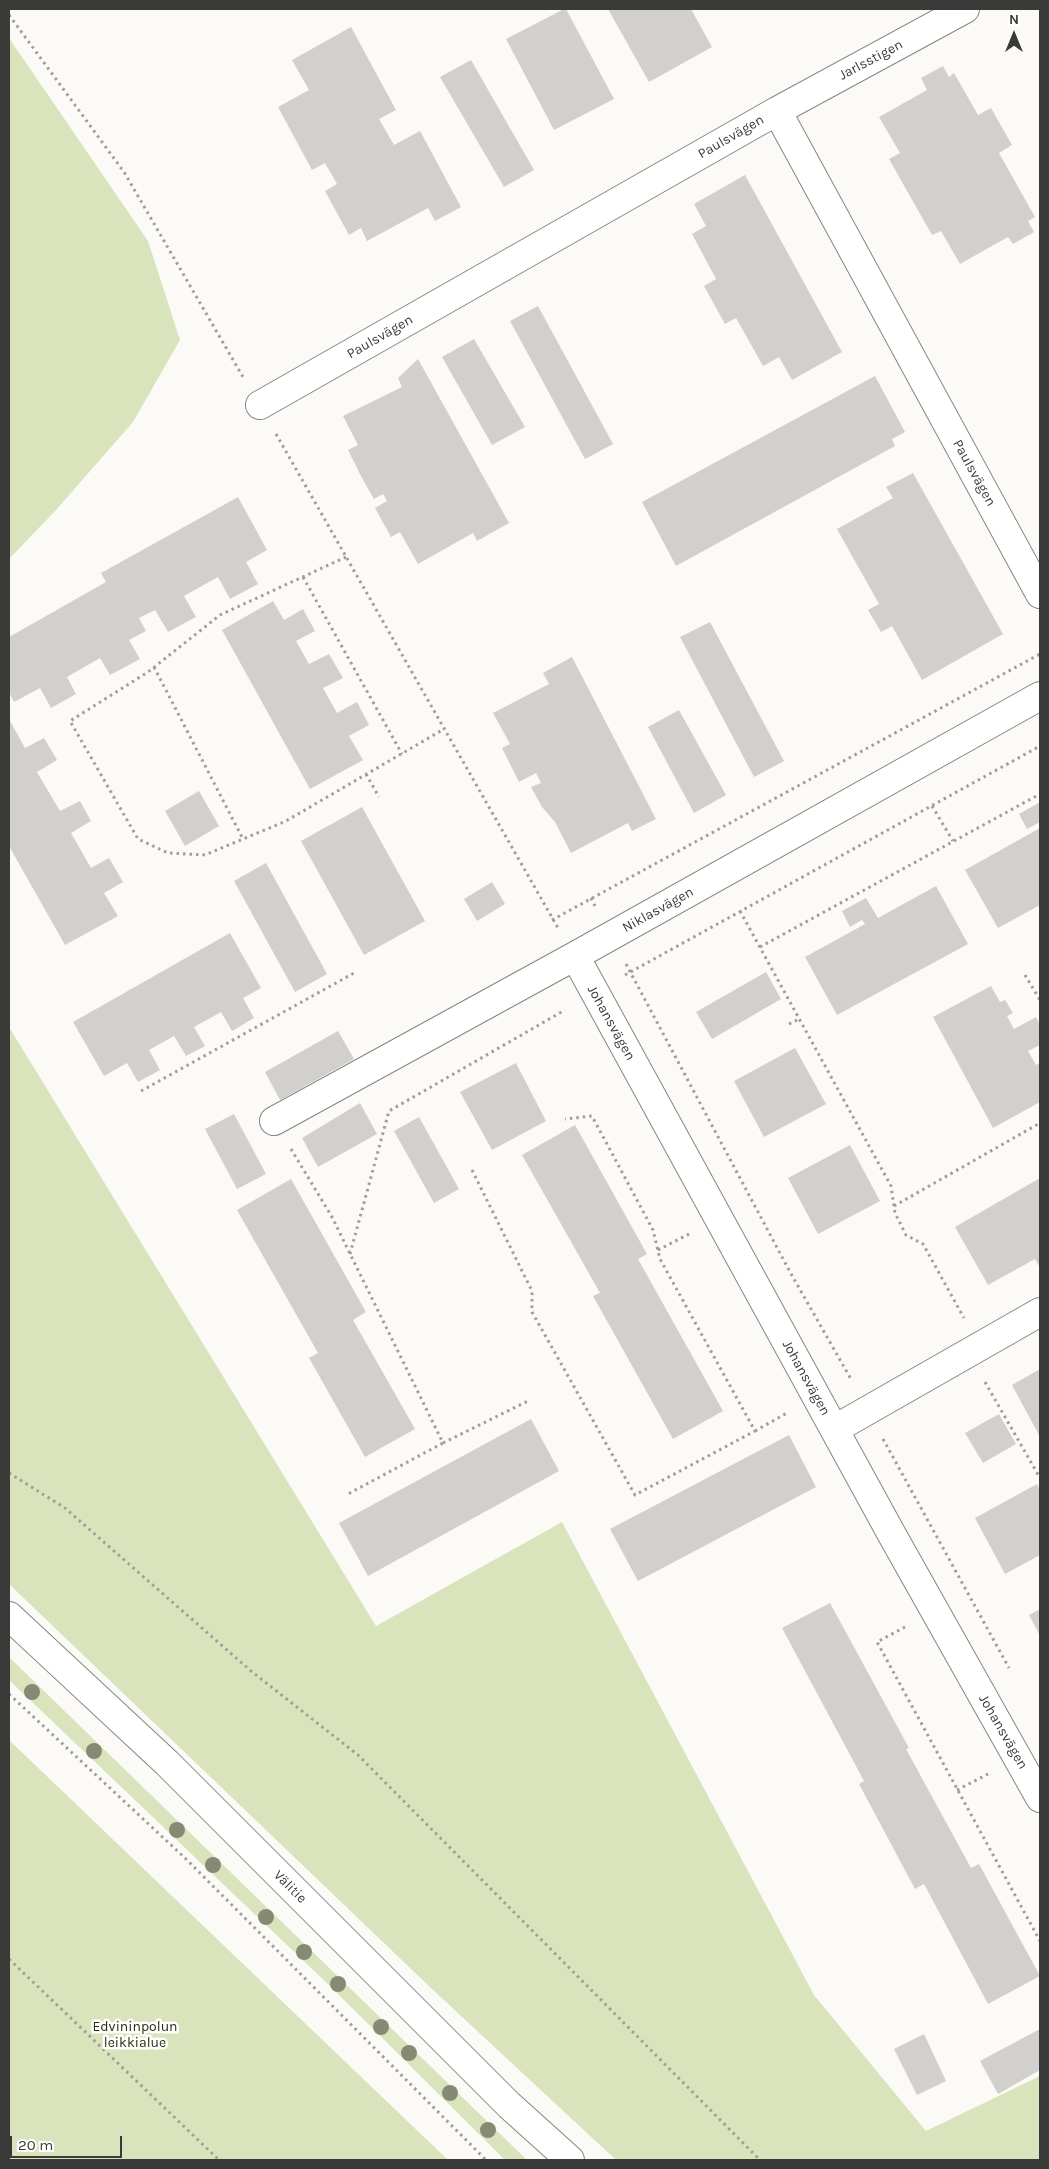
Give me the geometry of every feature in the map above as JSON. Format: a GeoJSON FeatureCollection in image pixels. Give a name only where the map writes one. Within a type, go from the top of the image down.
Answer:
{"type":"FeatureCollection","features":[{"type":"Feature","properties":{"kind":"street","name":"Jarlsstigen"},"geometry":{"type":"LineString","coordinates":[[777,111],[965,9]]}},
{"type":"Feature","properties":{"kind":"street","name":"Paulsvägen"},"geometry":{"type":"LineString","coordinates":[[260,406],[777,111],[1040,594]]}},
{"type":"Feature","properties":{"kind":"street","name":"Niklasvägen"},"geometry":{"type":"LineString","coordinates":[[274,1121],[575,956],[1040,696]]}},
{"type":"Feature","properties":{"kind":"street","name":"Johansvägen"},"geometry":{"type":"LineString","coordinates":[[575,956],[934,1611],[1040,1798]]}},
{"type":"Feature","properties":{"kind":"street"},"geometry":{"type":"LineString","coordinates":[[835,1429],[1040,1312]]}},
{"type":"Feature","properties":{"kind":"street","name":"Välitie"},"geometry":{"type":"LineString","coordinates":[[9,1616],[167,1763],[509,2106],[570,2160]]}},
{"type":"Feature","properties":{"kind":"path"},"geometry":{"type":"LineString","coordinates":[[9,15],[124,172],[260,406],[552,920],[575,956]]}},
{"type":"Feature","properties":{"kind":"path"},"geometry":{"type":"LineString","coordinates":[[346,557],[220,615],[154,667],[70,721],[138,839],[168,853],[205,855],[286,821],[444,729]]}},
{"type":"Feature","properties":{"kind":"path"},"geometry":{"type":"LineString","coordinates":[[303,577],[402,754]]}},
{"type":"Feature","properties":{"kind":"path"},"geometry":{"type":"LineString","coordinates":[[552,920],[1040,654]]}},
{"type":"Feature","properties":{"kind":"path"},"geometry":{"type":"LineString","coordinates":[[154,667],[243,839]]}},
{"type":"Feature","properties":{"kind":"path"},"geometry":{"type":"LineString","coordinates":[[350,1254],[389,1110],[630,972],[1040,746]]}},
{"type":"Feature","properties":{"kind":"path"},"geometry":{"type":"LineString","coordinates":[[366,774],[379,797]]}},
{"type":"Feature","properties":{"kind":"path"},"geometry":{"type":"LineString","coordinates":[[760,947],[1040,794]]}},
{"type":"Feature","properties":{"kind":"path"},"geometry":{"type":"LineString","coordinates":[[932,806],[953,842]]}},
{"type":"Feature","properties":{"kind":"path"},"geometry":{"type":"LineString","coordinates":[[740,911],[891,1186],[894,1213],[906,1235],[923,1244],[964,1318],[968,1353],[1040,1478]]}},
{"type":"Feature","properties":{"kind":"path"},"geometry":{"type":"LineString","coordinates":[[630,972],[790,1272],[868,1410],[1010,1671]]}},
{"type":"Feature","properties":{"kind":"path"},"geometry":{"type":"LineString","coordinates":[[141,1091],[354,973]]}},
{"type":"Feature","properties":{"kind":"path"},"geometry":{"type":"LineString","coordinates":[[1025,975],[1040,1000]]}},
{"type":"Feature","properties":{"kind":"path"},"geometry":{"type":"LineString","coordinates":[[789,1024],[800,1019]]}},
{"type":"Feature","properties":{"kind":"path"},"geometry":{"type":"LineString","coordinates":[[472,1170],[532,1291],[532,1312],[634,1495],[755,1431],[660,1259],[653,1230],[592,1116],[565,1119]]}},
{"type":"Feature","properties":{"kind":"path"},"geometry":{"type":"LineString","coordinates":[[274,1121],[332,1217],[443,1443]]}},
{"type":"Feature","properties":{"kind":"path"},"geometry":{"type":"LineString","coordinates":[[894,1206],[1040,1123]]}},
{"type":"Feature","properties":{"kind":"path"},"geometry":{"type":"LineString","coordinates":[[348,1494],[443,1443],[530,1400]]}},
{"type":"Feature","properties":{"kind":"path"},"geometry":{"type":"LineString","coordinates":[[9,1473],[65,1508],[251,1671],[358,1755],[760,2160]]}},
{"type":"Feature","properties":{"kind":"path"},"geometry":{"type":"LineString","coordinates":[[934,1611],[876,1642],[1040,1942]]}},
{"type":"Feature","properties":{"kind":"path"},"geometry":{"type":"LineString","coordinates":[[9,1694],[185,1858],[486,2160]]}},
{"type":"Feature","properties":{"kind":"path"},"geometry":{"type":"LineString","coordinates":[[9,1959],[219,2160]]}},
{"type":"Feature","properties":{"kind":"green space"},"geometry":{"type":"Polygon","coordinates":[[[9,38],[148,241],[180,340],[133,422],[56,510],[9,559],[9,38]]]}},
{"type":"Feature","properties":{"kind":"green space"},"geometry":{"type":"Polygon","coordinates":[[[9,1027],[376,1626],[562,1522],[814,1995],[926,2131],[1040,2076],[1040,2160],[616,2160],[432,1989],[9,1584],[9,1027]]]}},
{"type":"Feature","properties":{"kind":"green space"},"geometry":{"type":"Polygon","coordinates":[[[9,1657],[527,2160],[505,2160],[331,1987],[9,1680],[9,1657]]]}},
{"type":"Feature","properties":{"kind":"green space","name":"Edvininpolun leikkialue"},"geometry":{"type":"Polygon","coordinates":[[[9,1740],[448,2160],[9,2160],[9,1740]]]}},
{"type":"Feature","properties":{"kind":"building"},"geometry":{"type":"Polygon","coordinates":[[[566,9],[614,99],[554,130],[506,39],[566,9]]]}},
{"type":"Feature","properties":{"kind":"building"},"geometry":{"type":"Polygon","coordinates":[[[608,9],[691,9],[712,47],[649,82],[608,9]]]}},
{"type":"Feature","properties":{"kind":"building"},"geometry":{"type":"Polygon","coordinates":[[[351,27],[396,110],[379,119],[394,145],[420,131],[461,207],[435,221],[428,208],[367,241],[361,228],[349,235],[325,191],[337,184],[325,163],[312,170],[278,107],[309,90],[292,60],[351,27]]]}},
{"type":"Feature","properties":{"kind":"building"},"geometry":{"type":"Polygon","coordinates":[[[471,60],[534,170],[504,187],[440,77],[471,60]]]}},
{"type":"Feature","properties":{"kind":"building"},"geometry":{"type":"Polygon","coordinates":[[[943,66],[949,77],[954,73],[978,115],[991,108],[1012,145],[999,153],[1035,217],[1028,221],[1034,232],[1013,244],[1008,237],[960,264],[941,231],[932,235],[889,159],[900,153],[879,117],[927,90],[921,78],[943,66]]]}},
{"type":"Feature","properties":{"kind":"building"},"geometry":{"type":"Polygon","coordinates":[[[745,175],[842,352],[792,380],[779,357],[763,366],[736,318],[725,324],[704,286],[716,279],[692,234],[706,226],[694,204],[745,175]]]}},
{"type":"Feature","properties":{"kind":"building"},"geometry":{"type":"Polygon","coordinates":[[[538,306],[613,444],[585,459],[510,321],[538,306]]]}},
{"type":"Feature","properties":{"kind":"building"},"geometry":{"type":"Polygon","coordinates":[[[474,339],[525,427],[492,445],[442,357],[474,339]]]}},
{"type":"Feature","properties":{"kind":"building"},"geometry":{"type":"Polygon","coordinates":[[[418,359],[509,523],[477,541],[473,533],[418,564],[400,532],[391,537],[375,508],[387,501],[383,494],[374,499],[362,478],[348,450],[358,445],[343,416],[402,387],[398,378],[418,359]]]}},
{"type":"Feature","properties":{"kind":"building"},"geometry":{"type":"Polygon","coordinates":[[[875,376],[905,432],[892,439],[895,446],[676,566],[642,502],[875,376]]]}},
{"type":"Feature","properties":{"kind":"building"},"geometry":{"type":"Polygon","coordinates":[[[913,473],[1003,634],[922,680],[892,626],[881,632],[868,610],[879,604],[837,529],[893,498],[886,487],[913,473]]]}},
{"type":"Feature","properties":{"kind":"building"},"geometry":{"type":"Polygon","coordinates":[[[238,497],[267,550],[246,562],[258,584],[230,599],[218,577],[184,596],[196,617],[168,632],[155,610],[139,618],[146,631],[129,640],[140,659],[110,675],[100,658],[67,677],[76,694],[51,708],[40,688],[14,702],[9,692],[9,637],[106,582],[101,573],[238,497]]]}},
{"type":"Feature","properties":{"kind":"building"},"geometry":{"type":"Polygon","coordinates":[[[273,601],[284,620],[303,609],[315,631],[296,641],[309,664],[329,654],[343,678],[323,688],[337,713],[357,702],[369,725],[349,736],[363,760],[310,789],[222,630],[273,601]]]}},
{"type":"Feature","properties":{"kind":"building"},"geometry":{"type":"Polygon","coordinates":[[[710,622],[784,761],[754,777],[680,637],[710,622]]]}},
{"type":"Feature","properties":{"kind":"building"},"geometry":{"type":"Polygon","coordinates":[[[572,657],[656,819],[632,831],[628,823],[571,853],[555,822],[542,807],[531,787],[541,783],[536,773],[519,782],[502,748],[510,744],[493,713],[549,684],[543,673],[572,657]]]}},
{"type":"Feature","properties":{"kind":"building"},"geometry":{"type":"Polygon","coordinates":[[[679,710],[726,795],[694,813],[648,727],[679,710]]]}},
{"type":"Feature","properties":{"kind":"building"},"geometry":{"type":"Polygon","coordinates":[[[9,719],[25,748],[44,738],[57,760],[37,772],[60,811],[80,801],[91,821],[71,833],[91,868],[109,858],[123,882],[104,893],[118,916],[65,945],[9,846],[9,719]]]}},
{"type":"Feature","properties":{"kind":"building"},"geometry":{"type":"Polygon","coordinates":[[[199,791],[219,826],[185,846],[165,811],[199,791]]]}},
{"type":"Feature","properties":{"kind":"building"},"geometry":{"type":"Polygon","coordinates":[[[1040,802],[1040,822],[1027,829],[1019,814],[1040,802]]]}},
{"type":"Feature","properties":{"kind":"building"},"geometry":{"type":"Polygon","coordinates":[[[362,807],[425,921],[364,955],[301,841],[362,807]]]}},
{"type":"Feature","properties":{"kind":"building"},"geometry":{"type":"Polygon","coordinates":[[[1040,828],[1040,905],[998,928],[965,870],[1040,828]]]}},
{"type":"Feature","properties":{"kind":"building"},"geometry":{"type":"Polygon","coordinates":[[[266,863],[327,974],[295,992],[234,881],[266,863]]]}},
{"type":"Feature","properties":{"kind":"building"},"geometry":{"type":"Polygon","coordinates":[[[492,882],[505,904],[477,921],[464,899],[492,882]]]}},
{"type":"Feature","properties":{"kind":"building"},"geometry":{"type":"Polygon","coordinates":[[[936,886],[968,944],[837,1015],[805,957],[865,924],[862,920],[850,927],[842,911],[866,898],[878,918],[936,886]]]}},
{"type":"Feature","properties":{"kind":"building"},"geometry":{"type":"Polygon","coordinates":[[[230,933],[261,988],[243,998],[254,1018],[232,1031],[221,1012],[194,1027],[205,1046],[186,1056],[174,1036],[149,1050],[160,1070],[138,1082],[127,1063],[104,1076],[73,1022],[230,933]]]}},
{"type":"Feature","properties":{"kind":"building"},"geometry":{"type":"Polygon","coordinates":[[[766,972],[781,999],[712,1039],[696,1012],[766,972]]]}},
{"type":"Feature","properties":{"kind":"building"},"geometry":{"type":"Polygon","coordinates":[[[991,986],[1000,1002],[1005,1000],[1013,1013],[1007,1016],[1014,1029],[1036,1017],[1040,1025],[1040,1045],[1028,1051],[1036,1065],[1040,1063],[1040,1102],[993,1128],[933,1017],[991,986]]]}},
{"type":"Feature","properties":{"kind":"building"},"geometry":{"type":"Polygon","coordinates":[[[338,1031],[354,1059],[280,1100],[265,1072],[338,1031]]]}},
{"type":"Feature","properties":{"kind":"building"},"geometry":{"type":"Polygon","coordinates":[[[795,1048],[826,1104],[764,1137],[734,1081],[795,1048]]]}},
{"type":"Feature","properties":{"kind":"building"},"geometry":{"type":"Polygon","coordinates":[[[516,1063],[546,1121],[492,1150],[460,1092],[516,1063]]]}},
{"type":"Feature","properties":{"kind":"building"},"geometry":{"type":"Polygon","coordinates":[[[360,1103],[377,1134],[318,1167],[302,1138],[360,1103]]]}},
{"type":"Feature","properties":{"kind":"building"},"geometry":{"type":"Polygon","coordinates":[[[234,1114],[266,1174],[237,1189],[205,1129],[234,1114]]]}},
{"type":"Feature","properties":{"kind":"building"},"geometry":{"type":"Polygon","coordinates":[[[419,1117],[459,1189],[434,1203],[394,1131],[419,1117]]]}},
{"type":"Feature","properties":{"kind":"building"},"geometry":{"type":"Polygon","coordinates":[[[575,1125],[647,1254],[638,1259],[723,1411],[673,1439],[593,1296],[600,1293],[522,1155],[575,1125]]]}},
{"type":"Feature","properties":{"kind":"building"},"geometry":{"type":"Polygon","coordinates":[[[850,1145],[880,1201],[818,1234],[788,1178],[850,1145]]]}},
{"type":"Feature","properties":{"kind":"building"},"geometry":{"type":"Polygon","coordinates":[[[1040,1178],[1040,1268],[1035,1259],[988,1285],[955,1227],[1040,1178]]]}},
{"type":"Feature","properties":{"kind":"building"},"geometry":{"type":"Polygon","coordinates":[[[291,1179],[366,1312],[353,1320],[415,1429],[365,1457],[309,1358],[318,1353],[237,1210],[291,1179]]]}},
{"type":"Feature","properties":{"kind":"building"},"geometry":{"type":"Polygon","coordinates":[[[1040,1369],[1040,1437],[1012,1385],[1040,1369]]]}},
{"type":"Feature","properties":{"kind":"building"},"geometry":{"type":"Polygon","coordinates":[[[999,1414],[1016,1444],[983,1463],[965,1433],[999,1414]]]}},
{"type":"Feature","properties":{"kind":"building"},"geometry":{"type":"Polygon","coordinates":[[[531,1419],[559,1471],[368,1576],[339,1523],[531,1419]]]}},
{"type":"Feature","properties":{"kind":"building"},"geometry":{"type":"Polygon","coordinates":[[[789,1435],[816,1487],[638,1581],[610,1529],[789,1435]]]}},
{"type":"Feature","properties":{"kind":"building"},"geometry":{"type":"Polygon","coordinates":[[[1037,1484],[1040,1490],[1040,1555],[1005,1574],[975,1518],[1037,1484]]]}},
{"type":"Feature","properties":{"kind":"building"},"geometry":{"type":"Polygon","coordinates":[[[830,1603],[909,1748],[906,1749],[971,1868],[979,1864],[1040,1976],[988,2004],[924,1884],[915,1889],[859,1784],[864,1781],[782,1628],[830,1603]]]}},
{"type":"Feature","properties":{"kind":"building"},"geometry":{"type":"Polygon","coordinates":[[[1040,1609],[1040,1636],[1029,1615],[1040,1609]]]}},
{"type":"Feature","properties":{"kind":"building"},"geometry":{"type":"Polygon","coordinates":[[[1040,2029],[1040,2070],[998,2094],[980,2061],[1040,2029]]]}},
{"type":"Feature","properties":{"kind":"building"},"geometry":{"type":"Polygon","coordinates":[[[924,2034],[946,2081],[917,2095],[894,2049],[924,2034]]]}}]}
